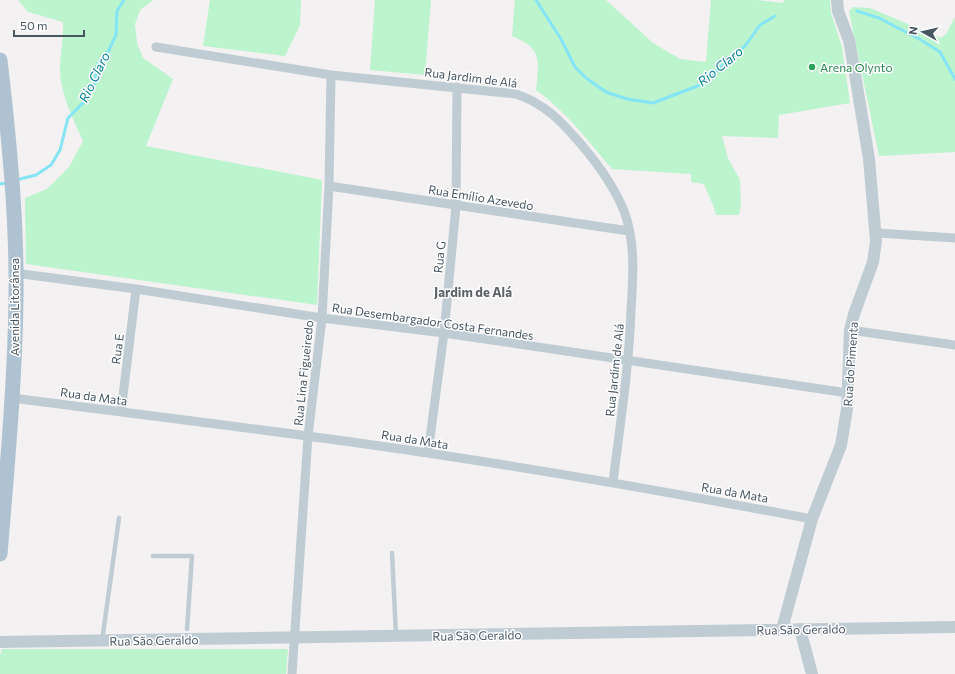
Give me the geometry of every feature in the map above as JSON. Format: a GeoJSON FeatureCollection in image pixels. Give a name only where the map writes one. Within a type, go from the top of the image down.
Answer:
{"type":"FeatureCollection","features":[{"type":"Feature","properties":{"kind":"main road","name":"Avenida Litorânea"},"geometry":{"type":"LineString","coordinates":[[0,60],[13,210],[16,273],[6,397],[0,554]]}},
{"type":"Feature","properties":{"kind":"street","name":"Rua do Pimenta"},"geometry":{"type":"LineString","coordinates":[[782,629],[812,519],[841,445],[845,427],[848,393],[850,330],[854,314],[873,262],[876,233],[869,159],[855,74],[849,40],[838,10],[837,0]]}},
{"type":"Feature","properties":{"kind":"street","name":"Rua Jardim de Alá"},"geometry":{"type":"LineString","coordinates":[[156,47],[331,75],[516,94],[542,105],[556,116],[588,152],[603,172],[624,212],[633,253],[629,362],[613,482]]}},
{"type":"Feature","properties":{"kind":"street","name":"Rua Lina Figueiredo"},"geometry":{"type":"LineString","coordinates":[[292,674],[308,436],[322,318],[329,186],[331,75]]}},
{"type":"Feature","properties":{"kind":"street","name":"Rua G"},"geometry":{"type":"LineString","coordinates":[[428,453],[444,333],[456,206],[458,87]]}},
{"type":"Feature","properties":{"kind":"street","name":"Rua Emílio Azevedo"},"geometry":{"type":"LineString","coordinates":[[329,186],[629,231]]}},
{"type":"Feature","properties":{"kind":"street"},"geometry":{"type":"LineString","coordinates":[[876,233],[955,238]]}},
{"type":"Feature","properties":{"kind":"street","name":"Rua Desembargador Costa Fernandes"},"geometry":{"type":"LineString","coordinates":[[16,273],[136,289],[322,318],[444,333],[629,362],[848,393]]}},
{"type":"Feature","properties":{"kind":"street","name":"Rua E"},"geometry":{"type":"LineString","coordinates":[[121,412],[136,289]]}},
{"type":"Feature","properties":{"kind":"street"},"geometry":{"type":"LineString","coordinates":[[850,330],[955,345]]}},
{"type":"Feature","properties":{"kind":"street","name":"Rua da Mata"},"geometry":{"type":"LineString","coordinates":[[6,397],[428,453],[613,482],[812,519]]}},
{"type":"Feature","properties":{"kind":"street","name":"Rua São Geraldo"},"geometry":{"type":"LineString","coordinates":[[0,642],[186,634],[294,638],[955,627]]}},
{"type":"Feature","properties":{"kind":"street"},"geometry":{"type":"LineString","coordinates":[[800,629],[812,674]]}},
{"type":"Feature","properties":{"kind":"lane"},"geometry":{"type":"LineString","coordinates":[[103,637],[119,518]]}},
{"type":"Feature","properties":{"kind":"lane"},"geometry":{"type":"LineString","coordinates":[[392,553],[396,636]]}},
{"type":"Feature","properties":{"kind":"lane"},"geometry":{"type":"LineString","coordinates":[[153,556],[192,556],[186,634]]}},
{"type":"Feature","properties":{"kind":"green space"},"geometry":{"type":"Polygon","coordinates":[[[18,0],[153,0],[140,10],[135,24],[137,43],[143,58],[173,79],[146,146],[322,180],[317,305],[26,264],[25,198],[47,189],[69,167],[83,141],[68,107],[61,80],[60,65],[63,22],[28,12],[18,0]]]}},
{"type":"Feature","properties":{"kind":"green space"},"geometry":{"type":"Polygon","coordinates":[[[210,0],[301,0],[300,25],[285,56],[203,46],[210,0]]]}},
{"type":"Feature","properties":{"kind":"green space"},"geometry":{"type":"Polygon","coordinates":[[[375,0],[431,0],[425,75],[370,70],[375,0]]]}},
{"type":"Feature","properties":{"kind":"green space"},"geometry":{"type":"Polygon","coordinates":[[[515,0],[606,0],[653,43],[680,59],[706,62],[711,0],[757,0],[783,3],[784,0],[830,0],[831,13],[842,47],[850,103],[779,115],[778,138],[722,136],[728,158],[740,180],[741,204],[739,215],[716,215],[704,184],[691,182],[691,174],[612,169],[567,117],[536,90],[538,71],[537,57],[529,46],[512,36],[515,0]]]}},
{"type":"Feature","properties":{"kind":"green space"},"geometry":{"type":"Polygon","coordinates":[[[853,7],[870,8],[941,38],[946,34],[955,17],[955,152],[879,156],[849,11],[853,7]]]}},
{"type":"Feature","properties":{"kind":"green space"},"geometry":{"type":"Polygon","coordinates":[[[2,649],[288,649],[286,674],[0,674],[0,655],[2,649]]]}},
{"type":"Feature","properties":{"kind":"waterway","name":"Rio Claro"},"geometry":{"type":"LineString","coordinates":[[16,180],[36,175],[51,165],[60,150],[68,118],[83,103],[95,83],[97,66],[109,50],[116,35],[117,11],[124,0]]}},
{"type":"Feature","properties":{"kind":"waterway","name":"Rio Claro"},"geometry":{"type":"LineString","coordinates":[[536,0],[561,39],[575,67],[586,78],[606,92],[627,99],[653,103],[700,85],[745,46],[760,25],[775,16]]}},
{"type":"Feature","properties":{"kind":"waterway"},"geometry":{"type":"LineString","coordinates":[[857,11],[879,18],[921,40],[940,52],[955,79]]}},
{"type":"Feature","properties":{"kind":"waterway","name":"Rio Claro"},"geometry":{"type":"LineString","coordinates":[[0,184],[7,183]]}},
{"type":"Feature","properties":{"kind":"place","name":"Arena Olynto"},"geometry":{"type":"Point","coordinates":[812,67]}},
{"type":"Feature","properties":{"kind":"district","name":"Jardim de Alá"},"geometry":{"type":"Point","coordinates":[473,292]}}]}
